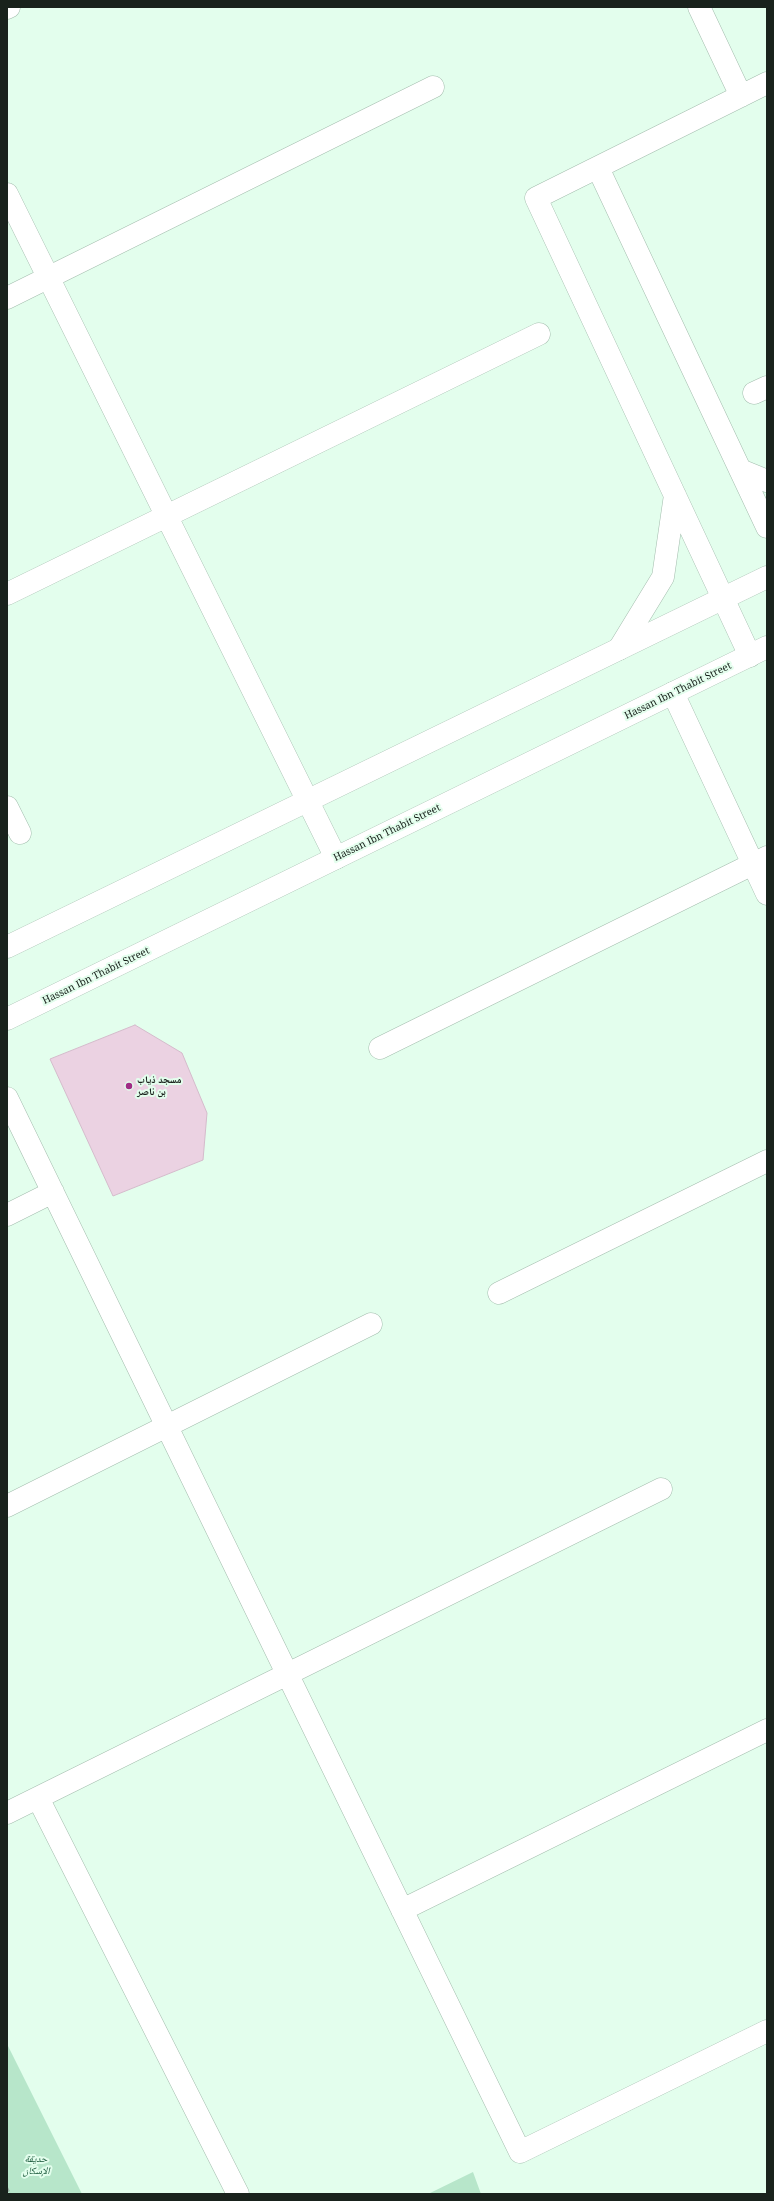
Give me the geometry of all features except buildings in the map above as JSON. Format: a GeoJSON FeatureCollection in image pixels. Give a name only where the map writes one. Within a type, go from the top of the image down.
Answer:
{"type":"FeatureCollection","features":[{"type":"Feature","properties":{"kind":"street"},"geometry":{"type":"LineString","coordinates":[[699,7],[741,96]]}},
{"type":"Feature","properties":{"kind":"street"},"geometry":{"type":"LineString","coordinates":[[758,652],[723,598],[536,198],[767,83]]}},
{"type":"Feature","properties":{"kind":"street"},"geometry":{"type":"LineString","coordinates":[[7,298],[433,87]]}},
{"type":"Feature","properties":{"kind":"street"},"geometry":{"type":"LineString","coordinates":[[598,168],[767,527]]}},
{"type":"Feature","properties":{"kind":"street"},"geometry":{"type":"LineString","coordinates":[[7,194],[336,858]]}},
{"type":"Feature","properties":{"kind":"street"},"geometry":{"type":"LineString","coordinates":[[7,594],[539,334]]}},
{"type":"Feature","properties":{"kind":"street"},"geometry":{"type":"LineString","coordinates":[[740,470],[767,481]]}},
{"type":"Feature","properties":{"kind":"street"},"geometry":{"type":"LineString","coordinates":[[619,649],[664,577],[675,495]]}},
{"type":"Feature","properties":{"kind":"street"},"geometry":{"type":"LineString","coordinates":[[7,947],[767,577]]}},
{"type":"Feature","properties":{"kind":"street","name":"Hassan Ibn Thabit Street"},"geometry":{"type":"LineString","coordinates":[[7,1019],[758,652]]}},
{"type":"Feature","properties":{"kind":"street"},"geometry":{"type":"LineString","coordinates":[[673,693],[759,861],[767,894]]}},
{"type":"Feature","properties":{"kind":"street"},"geometry":{"type":"LineString","coordinates":[[7,807],[20,834]]}},
{"type":"Feature","properties":{"kind":"street"},"geometry":{"type":"LineString","coordinates":[[380,1048],[759,861]]}},
{"type":"Feature","properties":{"kind":"street"},"geometry":{"type":"LineString","coordinates":[[7,1098],[520,2152],[767,2031]]}},
{"type":"Feature","properties":{"kind":"street"},"geometry":{"type":"LineString","coordinates":[[499,1293],[767,1161]]}},
{"type":"Feature","properties":{"kind":"street"},"geometry":{"type":"LineString","coordinates":[[7,1215],[53,1192]]}},
{"type":"Feature","properties":{"kind":"street"},"geometry":{"type":"LineString","coordinates":[[7,1506],[370,1324]]}},
{"type":"Feature","properties":{"kind":"street"},"geometry":{"type":"LineString","coordinates":[[7,1813],[661,1489]]}},
{"type":"Feature","properties":{"kind":"street"},"geometry":{"type":"LineString","coordinates":[[402,1910],[767,1730]]}},
{"type":"Feature","properties":{"kind":"street"},"geometry":{"type":"LineString","coordinates":[[38,1798],[238,2194]]}},
{"type":"Feature","properties":{"kind":"path"},"geometry":{"type":"LineString","coordinates":[[7,2188],[10,2194]]}},
{"type":"Feature","properties":{"kind":"green space","name":"حديقة الإسكان"},"geometry":{"type":"Polygon","coordinates":[[[7,2044],[82,2194],[7,2194],[7,2044]]]}},
{"type":"Feature","properties":{"kind":"green space"},"geometry":{"type":"Polygon","coordinates":[[[473,2172],[481,2194],[428,2194],[473,2172]]]}},
{"type":"Feature","properties":{"kind":"place","name":"مسجد ذياب بن ناصر"},"geometry":{"type":"Point","coordinates":[129,1086]}}]}
